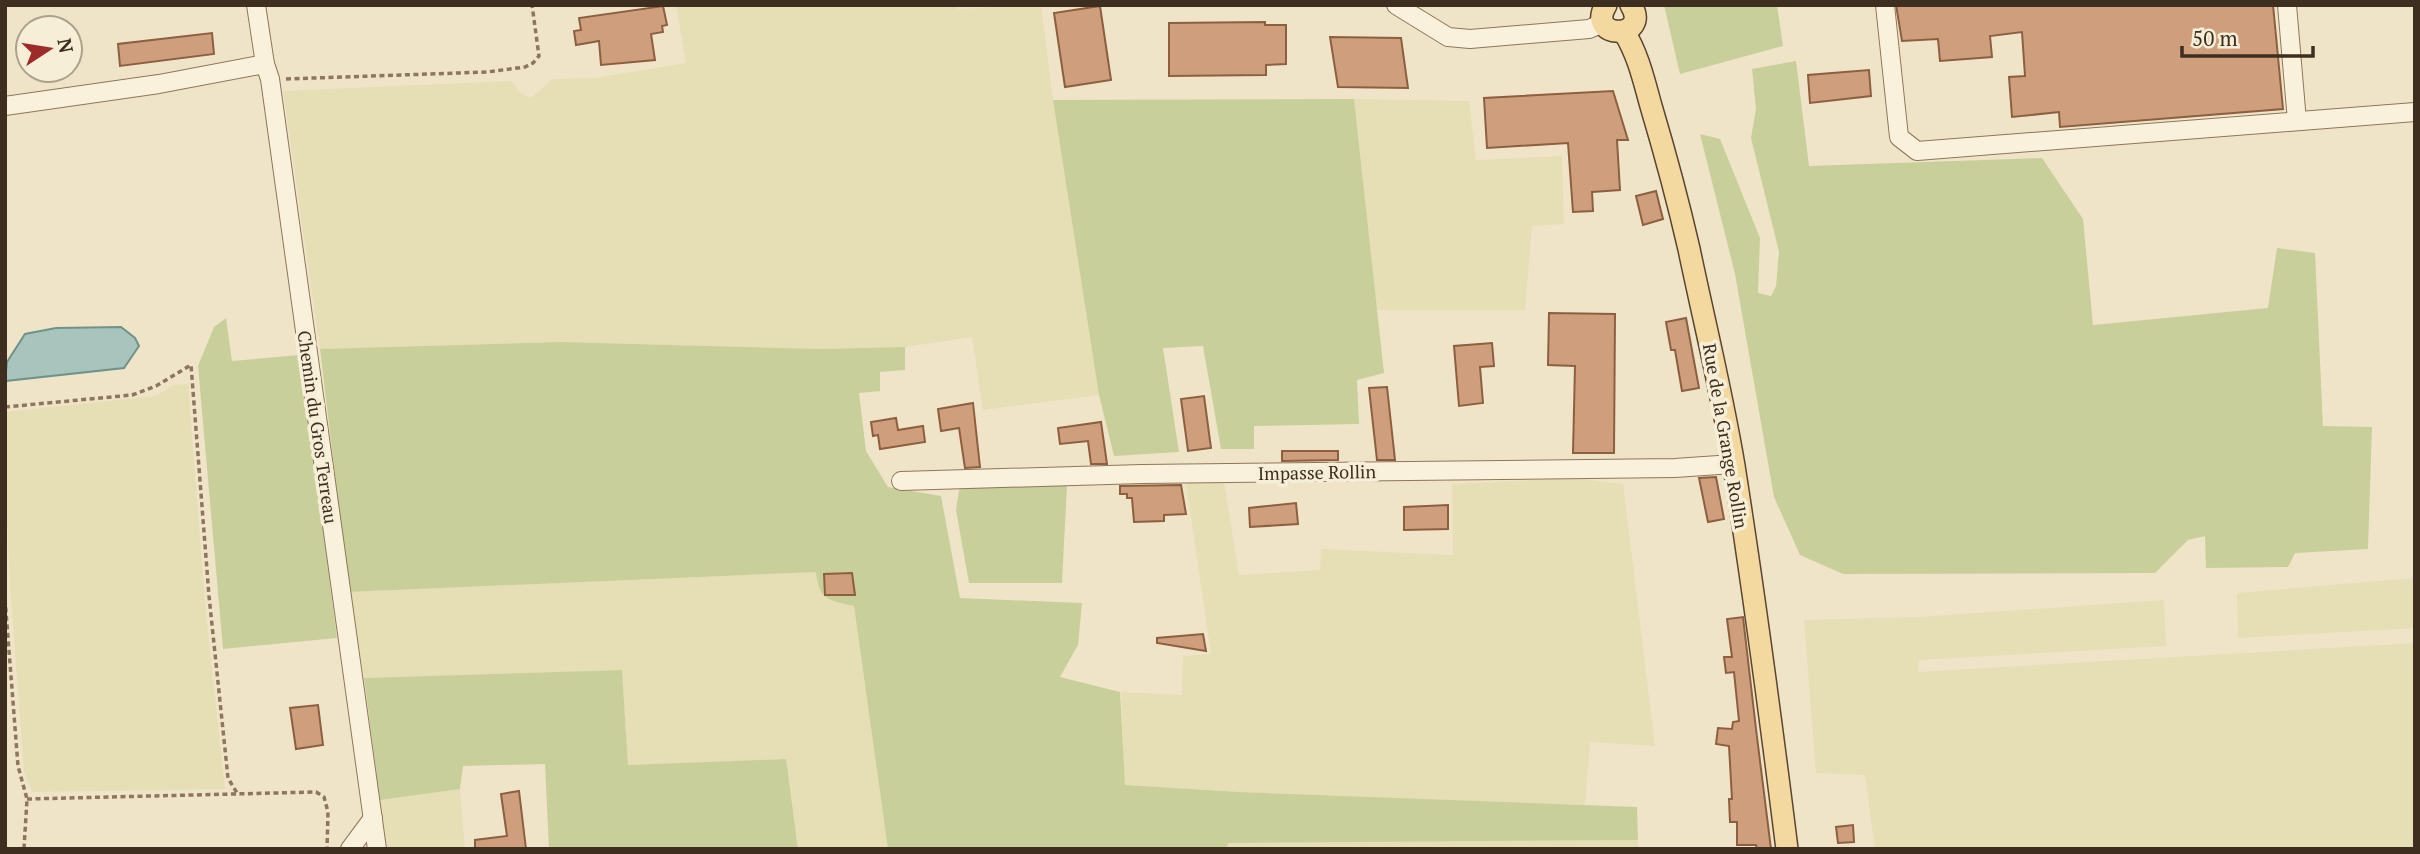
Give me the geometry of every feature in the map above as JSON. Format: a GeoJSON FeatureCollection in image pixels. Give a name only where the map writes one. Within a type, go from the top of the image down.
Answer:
{"type":"FeatureCollection","features":[{"type":"Feature","properties":{"kind":"main road"},"geometry":{"type":"LineString","coordinates":[[1605,14],[1611,31],[1624,32],[1629,29],[1635,17],[1631,5]]}},
{"type":"Feature","properties":{"kind":"main road","name":"Rue de la Grange Rollin"},"geometry":{"type":"LineString","coordinates":[[1624,32],[1631,43],[1641,73],[1680,212],[1734,464],[1787,849]]}},
{"type":"Feature","properties":{"kind":"street","name":"Chemin du Gros Terreau"},"geometry":{"type":"LineString","coordinates":[[256,5],[377,849]]}},
{"type":"Feature","properties":{"kind":"street"},"geometry":{"type":"LineString","coordinates":[[1396,5],[1448,37],[1470,39],[1589,29],[1605,14]]}},
{"type":"Feature","properties":{"kind":"street"},"geometry":{"type":"LineString","coordinates":[[1885,5],[1899,137],[1917,151],[2415,112]]}},
{"type":"Feature","properties":{"kind":"street"},"geometry":{"type":"LineString","coordinates":[[2287,5],[2297,121]]}},
{"type":"Feature","properties":{"kind":"street"},"geometry":{"type":"LineString","coordinates":[[5,106],[267,72]]}},
{"type":"Feature","properties":{"kind":"street","name":"Impasse Rollin"},"geometry":{"type":"LineString","coordinates":[[901,481],[1142,474],[1675,468],[1734,464]]}},
{"type":"Feature","properties":{"kind":"street"},"geometry":{"type":"LineString","coordinates":[[350,849],[373,818]]}},
{"type":"Feature","properties":{"kind":"path"},"geometry":{"type":"LineString","coordinates":[[267,72],[487,72],[525,67],[533,63],[538,56],[532,5]]}},
{"type":"Feature","properties":{"kind":"path"},"geometry":{"type":"LineString","coordinates":[[5,407],[132,395],[156,386],[191,365],[208,582],[228,778],[237,793]]}},
{"type":"Feature","properties":{"kind":"path"},"geometry":{"type":"LineString","coordinates":[[5,600],[18,766],[27,799],[24,849]]}},
{"type":"Feature","properties":{"kind":"path"},"geometry":{"type":"LineString","coordinates":[[27,799],[316,792],[324,797],[328,812],[327,849]]}},
{"type":"Feature","properties":{"kind":"shaded area"},"geometry":{"type":"Polygon","coordinates":[[[676,5],[957,5],[958,9],[1041,5],[1053,100],[1099,395],[983,410],[972,337],[905,347],[822,349],[560,342],[320,349],[283,91],[512,81],[519,92],[531,98],[553,79],[595,78],[686,63],[676,5]]]}},
{"type":"Feature","properties":{"kind":"shaded area"},"geometry":{"type":"Polygon","coordinates":[[[1354,99],[1469,101],[1476,160],[1562,156],[1564,224],[1532,226],[1525,310],[1377,310],[1354,99]]]}},
{"type":"Feature","properties":{"kind":"shaded area"},"geometry":{"type":"Polygon","coordinates":[[[188,384],[206,614],[225,789],[32,792],[24,771],[10,586],[5,412],[156,396],[173,385],[188,384]]]}},
{"type":"Feature","properties":{"kind":"shaded area"},"geometry":{"type":"Polygon","coordinates":[[[1575,478],[1623,484],[1655,746],[1590,742],[1585,805],[1124,785],[1121,692],[1182,695],[1183,656],[1211,654],[1186,483],[1224,481],[1239,575],[1320,570],[1321,549],[1453,555],[1452,484],[1575,478]]]}},
{"type":"Feature","properties":{"kind":"shaded area"},"geometry":{"type":"Polygon","coordinates":[[[816,572],[854,605],[888,849],[798,849],[785,759],[628,765],[622,670],[364,678],[349,592],[816,572]]]}},
{"type":"Feature","properties":{"kind":"shaded area"},"geometry":{"type":"Polygon","coordinates":[[[2415,578],[2415,628],[2238,638],[2237,593],[2415,578]]]}},
{"type":"Feature","properties":{"kind":"shaded area"},"geometry":{"type":"Polygon","coordinates":[[[2164,600],[2166,646],[1919,660],[1918,672],[2415,643],[2415,849],[1875,849],[1865,775],[1816,773],[1804,620],[1919,617],[2164,600]]]}},
{"type":"Feature","properties":{"kind":"shaded area"},"geometry":{"type":"Polygon","coordinates":[[[460,789],[465,849],[387,849],[380,800],[460,789]]]}},
{"type":"Feature","properties":{"kind":"shaded area"},"geometry":{"type":"Polygon","coordinates":[[[1638,840],[1638,849],[1225,849],[1229,843],[1638,840]]]}},
{"type":"Feature","properties":{"kind":"green space"},"geometry":{"type":"Polygon","coordinates":[[[1664,5],[1777,5],[1783,46],[1680,74],[1664,5]]]}},
{"type":"Feature","properties":{"kind":"green space"},"geometry":{"type":"Polygon","coordinates":[[[1796,61],[1809,166],[2042,158],[2083,219],[2093,325],[2268,308],[2277,248],[2315,253],[2323,426],[2372,427],[2368,549],[2295,553],[2288,567],[2206,568],[2205,536],[2188,540],[2155,573],[1843,574],[1800,555],[1774,497],[1735,274],[1700,134],[1720,139],[1760,238],[1758,293],[1771,296],[1776,286],[1779,252],[1751,138],[1756,109],[1752,69],[1796,61]]]}},
{"type":"Feature","properties":{"kind":"green space"},"geometry":{"type":"Polygon","coordinates":[[[1354,99],[1384,373],[1357,380],[1359,424],[1254,426],[1254,449],[1221,449],[1203,346],[1163,348],[1179,452],[1114,456],[1099,395],[1053,100],[1354,99]]]}},
{"type":"Feature","properties":{"kind":"green space"},"geometry":{"type":"Polygon","coordinates":[[[226,318],[232,361],[300,355],[337,638],[223,649],[198,366],[214,327],[226,318]]]}},
{"type":"Feature","properties":{"kind":"green space"},"geometry":{"type":"Polygon","coordinates":[[[560,342],[822,349],[905,347],[905,370],[880,372],[880,391],[859,393],[866,451],[888,487],[941,496],[960,598],[1082,603],[1078,645],[1060,677],[1120,692],[1125,785],[1637,807],[1638,840],[1229,843],[1225,849],[888,849],[854,606],[827,598],[817,582],[816,572],[349,592],[320,349],[560,342]]]}},
{"type":"Feature","properties":{"kind":"green space"},"geometry":{"type":"Polygon","coordinates":[[[960,485],[1067,485],[1062,583],[969,583],[956,510],[960,485]]]}},
{"type":"Feature","properties":{"kind":"green space"},"geometry":{"type":"Polygon","coordinates":[[[622,670],[628,765],[786,759],[798,849],[549,849],[545,764],[463,766],[460,789],[380,800],[364,678],[622,670]]]}},
{"type":"Feature","properties":{"kind":"water"},"geometry":{"type":"Polygon","coordinates":[[[121,327],[135,338],[139,346],[124,368],[5,381],[7,362],[25,334],[56,328],[121,327]]]}},
{"type":"Feature","properties":{"kind":"building"},"geometry":{"type":"Polygon","coordinates":[[[1896,5],[2273,5],[2283,109],[2060,127],[2059,112],[2012,117],[2009,77],[2025,76],[2022,32],[1990,36],[1992,57],[1940,61],[1938,39],[1902,41],[1896,5]]]}},
{"type":"Feature","properties":{"kind":"building"},"geometry":{"type":"Polygon","coordinates":[[[663,6],[667,25],[662,26],[663,32],[651,34],[655,60],[601,65],[599,41],[576,45],[574,31],[581,30],[579,18],[663,6]]]}},
{"type":"Feature","properties":{"kind":"building"},"geometry":{"type":"Polygon","coordinates":[[[1100,6],[1111,80],[1065,87],[1054,13],[1100,6]]]}},
{"type":"Feature","properties":{"kind":"building"},"geometry":{"type":"Polygon","coordinates":[[[1265,22],[1265,25],[1286,25],[1286,64],[1266,65],[1266,75],[1169,76],[1169,23],[1265,22]]]}},
{"type":"Feature","properties":{"kind":"building"},"geometry":{"type":"Polygon","coordinates":[[[212,33],[214,54],[120,66],[118,44],[212,33]]]}},
{"type":"Feature","properties":{"kind":"building"},"geometry":{"type":"Polygon","coordinates":[[[1330,37],[1401,38],[1408,88],[1338,87],[1330,37]]]}},
{"type":"Feature","properties":{"kind":"building"},"geometry":{"type":"Polygon","coordinates":[[[1869,70],[1871,96],[1810,103],[1808,75],[1869,70]]]}},
{"type":"Feature","properties":{"kind":"building"},"geometry":{"type":"Polygon","coordinates":[[[1613,91],[1628,140],[1617,140],[1620,190],[1592,192],[1593,211],[1573,212],[1568,143],[1487,148],[1484,98],[1613,91]]]}},
{"type":"Feature","properties":{"kind":"building"},"geometry":{"type":"Polygon","coordinates":[[[1656,191],[1663,219],[1643,225],[1636,196],[1656,191]]]}},
{"type":"Feature","properties":{"kind":"building"},"geometry":{"type":"Polygon","coordinates":[[[1549,313],[1615,314],[1614,453],[1573,453],[1575,366],[1548,365],[1549,313]]]}},
{"type":"Feature","properties":{"kind":"building"},"geometry":{"type":"Polygon","coordinates":[[[1686,318],[1699,388],[1682,391],[1675,350],[1671,350],[1666,322],[1686,318]]]}},
{"type":"Feature","properties":{"kind":"building"},"geometry":{"type":"Polygon","coordinates":[[[1492,343],[1494,366],[1480,367],[1483,403],[1459,406],[1454,346],[1492,343]]]}},
{"type":"Feature","properties":{"kind":"building"},"geometry":{"type":"Polygon","coordinates":[[[1387,387],[1395,460],[1377,460],[1369,388],[1387,387]]]}},
{"type":"Feature","properties":{"kind":"building"},"geometry":{"type":"Polygon","coordinates":[[[1204,396],[1211,448],[1188,451],[1181,399],[1204,396]]]}},
{"type":"Feature","properties":{"kind":"building"},"geometry":{"type":"Polygon","coordinates":[[[973,403],[980,467],[965,468],[959,428],[941,431],[938,409],[973,403]]]}},
{"type":"Feature","properties":{"kind":"building"},"geometry":{"type":"Polygon","coordinates":[[[896,418],[898,430],[923,426],[925,442],[880,449],[878,435],[873,436],[871,422],[896,418]]]}},
{"type":"Feature","properties":{"kind":"building"},"geometry":{"type":"Polygon","coordinates":[[[1101,422],[1107,464],[1091,464],[1088,441],[1060,444],[1058,428],[1101,422]]]}},
{"type":"Feature","properties":{"kind":"building"},"geometry":{"type":"Polygon","coordinates":[[[1282,451],[1338,451],[1338,460],[1282,461],[1282,451]]]}},
{"type":"Feature","properties":{"kind":"building"},"geometry":{"type":"Polygon","coordinates":[[[1716,477],[1724,519],[1708,522],[1699,478],[1716,477]]]}},
{"type":"Feature","properties":{"kind":"building"},"geometry":{"type":"Polygon","coordinates":[[[1181,485],[1186,514],[1164,515],[1164,521],[1134,522],[1132,498],[1127,498],[1127,494],[1120,494],[1120,486],[1181,485]]]}},
{"type":"Feature","properties":{"kind":"building"},"geometry":{"type":"Polygon","coordinates":[[[1296,503],[1298,524],[1250,527],[1249,508],[1296,503]]]}},
{"type":"Feature","properties":{"kind":"building"},"geometry":{"type":"Polygon","coordinates":[[[1448,505],[1448,529],[1404,530],[1404,507],[1448,505]]]}},
{"type":"Feature","properties":{"kind":"building"},"geometry":{"type":"Polygon","coordinates":[[[852,573],[855,595],[825,595],[824,574],[852,573]]]}},
{"type":"Feature","properties":{"kind":"building"},"geometry":{"type":"Polygon","coordinates":[[[1743,617],[1771,849],[1757,849],[1756,845],[1737,845],[1737,822],[1730,822],[1729,799],[1732,799],[1729,746],[1716,744],[1718,728],[1732,729],[1733,722],[1739,721],[1734,672],[1726,673],[1724,657],[1732,657],[1727,619],[1743,617]]]}},
{"type":"Feature","properties":{"kind":"building"},"geometry":{"type":"Polygon","coordinates":[[[1203,634],[1206,651],[1157,643],[1157,638],[1203,634]]]}},
{"type":"Feature","properties":{"kind":"building"},"geometry":{"type":"Polygon","coordinates":[[[318,705],[323,745],[296,749],[290,708],[318,705]]]}},
{"type":"Feature","properties":{"kind":"building"},"geometry":{"type":"Polygon","coordinates":[[[519,791],[526,849],[475,849],[475,840],[507,836],[501,794],[519,791]]]}},
{"type":"Feature","properties":{"kind":"building"},"geometry":{"type":"Polygon","coordinates":[[[1853,825],[1854,842],[1838,843],[1836,827],[1853,825]]]}}]}
